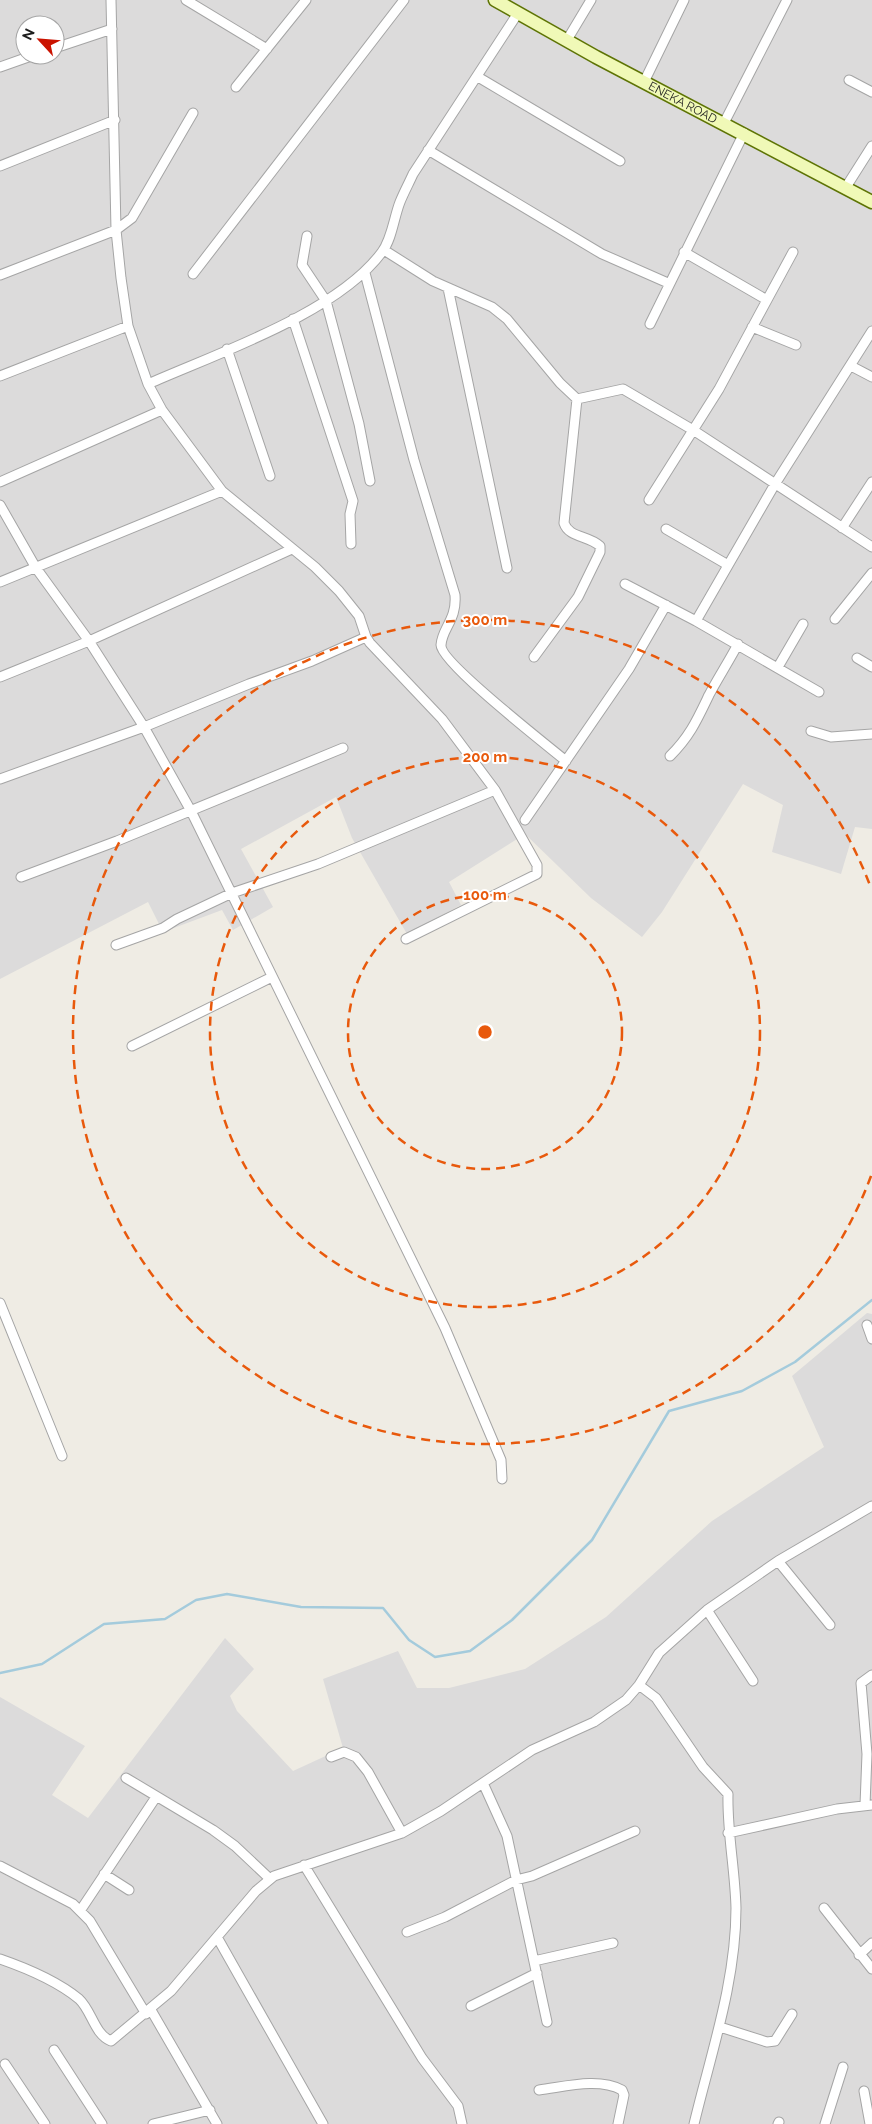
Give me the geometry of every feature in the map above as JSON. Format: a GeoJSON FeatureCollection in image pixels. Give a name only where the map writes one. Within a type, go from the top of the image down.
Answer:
{"type":"FeatureCollection","features":[{"type":"Feature","properties":{"kind":"main road","name":"ENEKA ROAD"},"geometry":{"type":"LineString","coordinates":[[495,0],[644,82],[872,202]]}},
{"type":"Feature","properties":{"kind":"street"},"geometry":{"type":"LineString","coordinates":[[111,0],[116,230],[128,326],[148,384],[162,410],[222,491],[315,567],[339,591],[359,616],[366,637],[442,719],[496,790],[537,865],[537,874],[406,939]]}},
{"type":"Feature","properties":{"kind":"street"},"geometry":{"type":"LineString","coordinates":[[186,0],[267,49]]}},
{"type":"Feature","properties":{"kind":"street"},"geometry":{"type":"LineString","coordinates":[[236,87],[306,0]]}},
{"type":"Feature","properties":{"kind":"street"},"geometry":{"type":"LineString","coordinates":[[193,274],[404,0]]}},
{"type":"Feature","properties":{"kind":"street"},"geometry":{"type":"LineString","coordinates":[[567,40],[591,0]]}},
{"type":"Feature","properties":{"kind":"street"},"geometry":{"type":"LineString","coordinates":[[644,82],[684,0]]}},
{"type":"Feature","properties":{"kind":"street"},"geometry":{"type":"LineString","coordinates":[[724,123],[786,0]]}},
{"type":"Feature","properties":{"kind":"street"},"geometry":{"type":"LineString","coordinates":[[148,384],[293,319],[326,302],[365,273],[384,250],[401,200],[428,150],[478,77],[518,13]]}},
{"type":"Feature","properties":{"kind":"street"},"geometry":{"type":"LineString","coordinates":[[65,45],[112,29]]}},
{"type":"Feature","properties":{"kind":"street"},"geometry":{"type":"LineString","coordinates":[[0,67],[15,62]]}},
{"type":"Feature","properties":{"kind":"street"},"geometry":{"type":"LineString","coordinates":[[478,77],[620,161]]}},
{"type":"Feature","properties":{"kind":"street"},"geometry":{"type":"LineString","coordinates":[[849,80],[872,92]]}},
{"type":"Feature","properties":{"kind":"street"},"geometry":{"type":"LineString","coordinates":[[0,275],[116,230],[132,218],[193,113]]}},
{"type":"Feature","properties":{"kind":"street"},"geometry":{"type":"LineString","coordinates":[[0,166],[115,120]]}},
{"type":"Feature","properties":{"kind":"street"},"geometry":{"type":"LineString","coordinates":[[650,324],[668,283],[744,133]]}},
{"type":"Feature","properties":{"kind":"street"},"geometry":{"type":"LineString","coordinates":[[846,187],[872,146]]}},
{"type":"Feature","properties":{"kind":"street"},"geometry":{"type":"LineString","coordinates":[[428,150],[602,254],[668,283]]}},
{"type":"Feature","properties":{"kind":"street"},"geometry":{"type":"LineString","coordinates":[[307,236],[302,265],[326,302],[360,424],[370,481]]}},
{"type":"Feature","properties":{"kind":"street"},"geometry":{"type":"LineString","coordinates":[[384,250],[404,265],[448,288],[492,307],[500,313],[560,383],[577,399]]}},
{"type":"Feature","properties":{"kind":"street"},"geometry":{"type":"LineString","coordinates":[[684,252],[767,300]]}},
{"type":"Feature","properties":{"kind":"street"},"geometry":{"type":"LineString","coordinates":[[649,500],[719,389],[793,252]]}},
{"type":"Feature","properties":{"kind":"street"},"geometry":{"type":"LineString","coordinates":[[365,273],[414,460],[455,595],[456,609],[441,645],[443,654],[476,686],[566,762]]}},
{"type":"Feature","properties":{"kind":"street"},"geometry":{"type":"LineString","coordinates":[[448,288],[507,568]]}},
{"type":"Feature","properties":{"kind":"street"},"geometry":{"type":"LineString","coordinates":[[293,319],[353,501],[350,514],[351,544]]}},
{"type":"Feature","properties":{"kind":"street"},"geometry":{"type":"LineString","coordinates":[[0,376],[128,326]]}},
{"type":"Feature","properties":{"kind":"street"},"geometry":{"type":"LineString","coordinates":[[752,327],[796,345]]}},
{"type":"Feature","properties":{"kind":"street"},"geometry":{"type":"LineString","coordinates":[[696,620],[775,484],[872,331]]}},
{"type":"Feature","properties":{"kind":"street"},"geometry":{"type":"LineString","coordinates":[[227,349],[270,476]]}},
{"type":"Feature","properties":{"kind":"street"},"geometry":{"type":"LineString","coordinates":[[851,366],[872,377]]}},
{"type":"Feature","properties":{"kind":"street"},"geometry":{"type":"LineString","coordinates":[[577,399],[623,389],[693,430],[872,546]]}},
{"type":"Feature","properties":{"kind":"street"},"geometry":{"type":"LineString","coordinates":[[534,657],[578,597],[600,552],[600,546],[594,541],[572,534],[566,530],[564,523],[577,399]]}},
{"type":"Feature","properties":{"kind":"street"},"geometry":{"type":"LineString","coordinates":[[0,482],[162,410]]}},
{"type":"Feature","properties":{"kind":"street"},"geometry":{"type":"LineString","coordinates":[[842,528],[872,482]]}},
{"type":"Feature","properties":{"kind":"street"},"geometry":{"type":"LineString","coordinates":[[0,582],[222,491]]}},
{"type":"Feature","properties":{"kind":"street"},"geometry":{"type":"LineString","coordinates":[[0,505],[36,568],[89,641],[144,727],[191,811],[445,1328],[501,1460],[502,1480]]}},
{"type":"Feature","properties":{"kind":"street"},"geometry":{"type":"LineString","coordinates":[[666,529],[728,565]]}},
{"type":"Feature","properties":{"kind":"street"},"geometry":{"type":"LineString","coordinates":[[0,677],[89,641],[292,549]]}},
{"type":"Feature","properties":{"kind":"street"},"geometry":{"type":"LineString","coordinates":[[835,619],[872,573]]}},
{"type":"Feature","properties":{"kind":"street"},"geometry":{"type":"LineString","coordinates":[[625,584],[696,620],[819,692]]}},
{"type":"Feature","properties":{"kind":"street"},"geometry":{"type":"LineString","coordinates":[[525,820],[629,669],[666,605]]}},
{"type":"Feature","properties":{"kind":"street"},"geometry":{"type":"LineString","coordinates":[[778,667],[802,624]]}},
{"type":"Feature","properties":{"kind":"street"},"geometry":{"type":"LineString","coordinates":[[0,779],[144,727],[249,684],[312,661],[366,637]]}},
{"type":"Feature","properties":{"kind":"street"},"geometry":{"type":"LineString","coordinates":[[670,756],[686,740],[696,724],[709,694],[738,644]]}},
{"type":"Feature","properties":{"kind":"street"},"geometry":{"type":"LineString","coordinates":[[857,658],[872,667]]}},
{"type":"Feature","properties":{"kind":"street"},"geometry":{"type":"LineString","coordinates":[[811,730],[831,737],[872,734]]}},
{"type":"Feature","properties":{"kind":"street"},"geometry":{"type":"LineString","coordinates":[[21,877],[69,860],[343,748]]}},
{"type":"Feature","properties":{"kind":"street"},"geometry":{"type":"LineString","coordinates":[[116,944],[163,928],[177,919],[232,893],[318,864],[496,790]]}},
{"type":"Feature","properties":{"kind":"street"},"geometry":{"type":"LineString","coordinates":[[132,1046],[272,977]]}},
{"type":"Feature","properties":{"kind":"street"},"geometry":{"type":"LineString","coordinates":[[0,1303],[62,1456]]}},
{"type":"Feature","properties":{"kind":"street"},"geometry":{"type":"LineString","coordinates":[[868,1325],[872,1339]]}},
{"type":"Feature","properties":{"kind":"street"},"geometry":{"type":"LineString","coordinates":[[0,1959],[37,1974],[80,2000],[104,2038],[111,2041],[171,1991],[256,1891],[270,1879],[304,1865],[402,1833],[441,1811],[532,1750],[594,1722],[626,1700],[639,1685],[660,1653],[707,1610],[778,1561],[872,1506]]}},
{"type":"Feature","properties":{"kind":"street"},"geometry":{"type":"LineString","coordinates":[[778,1561],[830,1625]]}},
{"type":"Feature","properties":{"kind":"street"},"geometry":{"type":"LineString","coordinates":[[707,1610],[753,1681]]}},
{"type":"Feature","properties":{"kind":"street"},"geometry":{"type":"LineString","coordinates":[[728,1833],[837,1809],[868,1805],[867,1754],[861,1683],[872,1675]]}},
{"type":"Feature","properties":{"kind":"street"},"geometry":{"type":"LineString","coordinates":[[639,1685],[656,1698],[704,1767],[728,1794],[728,1833],[736,1908],[730,1974],[720,2027],[694,2124]]}},
{"type":"Feature","properties":{"kind":"street"},"geometry":{"type":"LineString","coordinates":[[331,1756],[344,1752],[356,1757],[368,1772],[402,1833]]}},
{"type":"Feature","properties":{"kind":"street"},"geometry":{"type":"LineString","coordinates":[[126,1778],[228,1841],[270,1879]]}},
{"type":"Feature","properties":{"kind":"street"},"geometry":{"type":"LineString","coordinates":[[483,1782],[507,1836],[548,2022]]}},
{"type":"Feature","properties":{"kind":"street"},"geometry":{"type":"LineString","coordinates":[[80,1911],[156,1797]]}},
{"type":"Feature","properties":{"kind":"street"},"geometry":{"type":"LineString","coordinates":[[407,1932],[445,1917],[516,1880],[532,1876],[635,1831]]}},
{"type":"Feature","properties":{"kind":"street"},"geometry":{"type":"LineString","coordinates":[[304,1865],[422,2058],[458,2106],[462,2124]]}},
{"type":"Feature","properties":{"kind":"street"},"geometry":{"type":"LineString","coordinates":[[0,1866],[73,1904],[90,1921],[218,2124]]}},
{"type":"Feature","properties":{"kind":"street"},"geometry":{"type":"LineString","coordinates":[[104,1874],[129,1890]]}},
{"type":"Feature","properties":{"kind":"street"},"geometry":{"type":"LineString","coordinates":[[824,1908],[859,1955],[872,1969]]}},
{"type":"Feature","properties":{"kind":"street"},"geometry":{"type":"LineString","coordinates":[[217,1937],[323,2124]]}},
{"type":"Feature","properties":{"kind":"street"},"geometry":{"type":"LineString","coordinates":[[859,1955],[872,1943]]}},
{"type":"Feature","properties":{"kind":"street"},"geometry":{"type":"LineString","coordinates":[[534,1961],[612,1944]]}},
{"type":"Feature","properties":{"kind":"street"},"geometry":{"type":"LineString","coordinates":[[471,2006],[537,1973]]}},
{"type":"Feature","properties":{"kind":"street"},"geometry":{"type":"LineString","coordinates":[[720,2027],[768,2042],[775,2041],[792,2014]]}},
{"type":"Feature","properties":{"kind":"street"},"geometry":{"type":"LineString","coordinates":[[54,2050],[102,2124]]}},
{"type":"Feature","properties":{"kind":"street"},"geometry":{"type":"LineString","coordinates":[[5,2064],[45,2124]]}},
{"type":"Feature","properties":{"kind":"street"},"geometry":{"type":"LineString","coordinates":[[825,2124],[843,2067]]}},
{"type":"Feature","properties":{"kind":"street"},"geometry":{"type":"LineString","coordinates":[[539,2090],[591,2083],[615,2086],[622,2090],[624,2095],[618,2124]]}},
{"type":"Feature","properties":{"kind":"street"},"geometry":{"type":"LineString","coordinates":[[864,2091],[870,2124]]}},
{"type":"Feature","properties":{"kind":"street"},"geometry":{"type":"LineString","coordinates":[[153,2124],[210,2110]]}},
{"type":"Feature","properties":{"kind":"shaded area"},"geometry":{"type":"Polygon","coordinates":[[[0,0],[872,0],[872,829],[855,827],[841,874],[772,852],[783,805],[743,784],[662,912],[642,937],[591,898],[525,834],[449,882],[461,905],[407,934],[352,838],[336,797],[241,849],[273,907],[233,930],[222,910],[163,932],[148,902],[0,979],[0,0]]]}},
{"type":"Feature","properties":{"kind":"shaded area"},"geometry":{"type":"Polygon","coordinates":[[[867,1313],[872,1314],[872,2124],[0,2124],[0,1697],[85,1746],[52,1795],[88,1818],[225,1638],[254,1669],[230,1696],[237,1711],[293,1771],[343,1748],[323,1679],[398,1651],[417,1688],[449,1688],[525,1669],[606,1617],[712,1521],[824,1447],[792,1376],[867,1313]]]}},
{"type":"Feature","properties":{"kind":"waterway"},"geometry":{"type":"LineString","coordinates":[[0,1673],[42,1664],[104,1624],[165,1619],[196,1600],[227,1594],[301,1607],[383,1608],[409,1640],[435,1657],[470,1651],[512,1620],[592,1540],[669,1411],[742,1391],[795,1362],[872,1300]]}}]}
